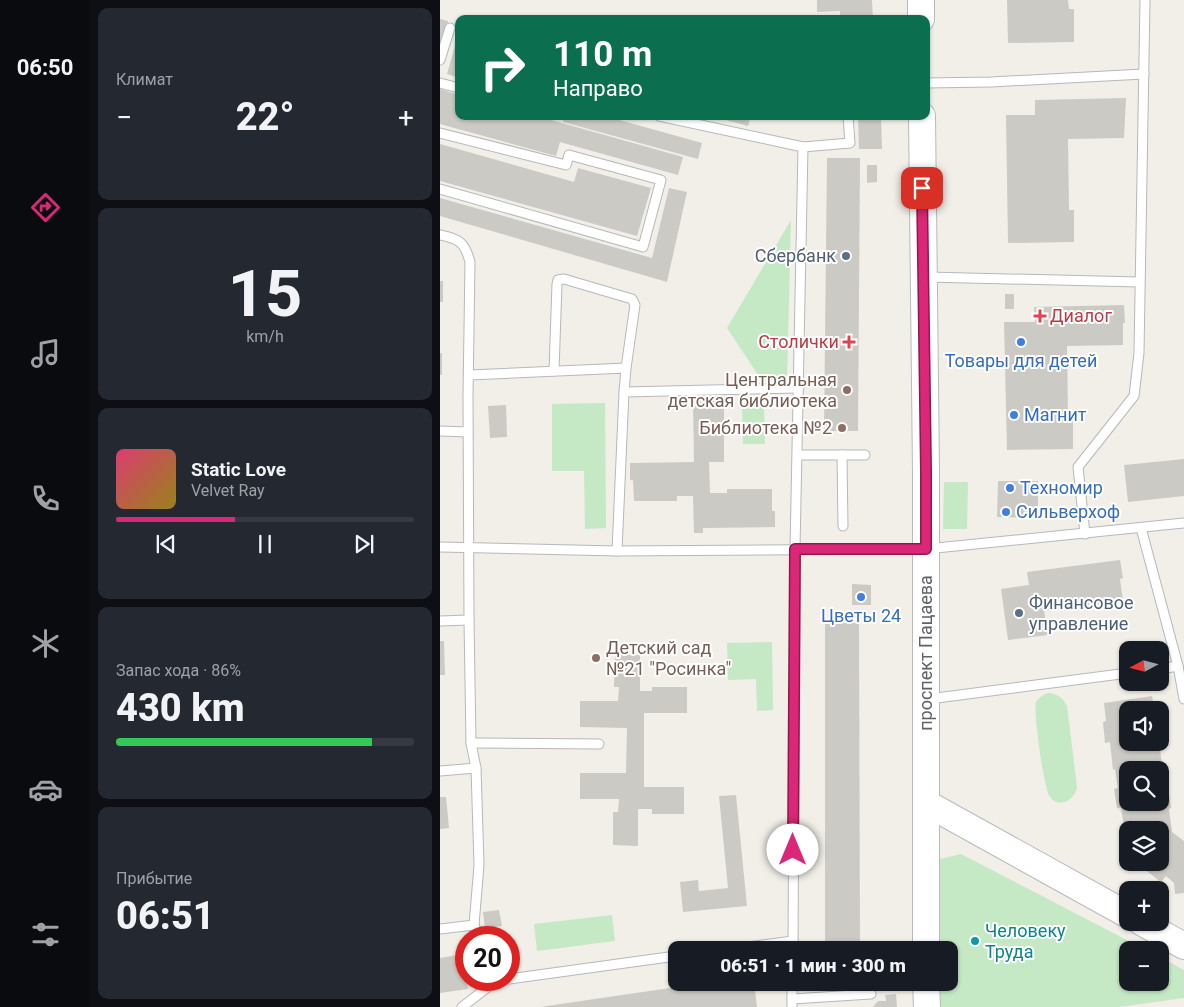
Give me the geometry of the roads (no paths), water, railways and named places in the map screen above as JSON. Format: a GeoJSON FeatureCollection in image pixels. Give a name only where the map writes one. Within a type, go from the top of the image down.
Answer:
{"type":"FeatureCollection","features":[{"type":"Feature","properties":{"kind":"main road"},"geometry":{"type":"LineString","coordinates":[[921,0],[921,15]]}},
{"type":"Feature","properties":{"kind":"main road","name":"проспект Пацаева"},"geometry":{"type":"LineString","coordinates":[[922,120],[926,471],[926,941]]}},
{"type":"Feature","properties":{"kind":"main road"},"geometry":{"type":"LineString","coordinates":[[926,803],[1119,910]]}},
{"type":"Feature","properties":{"kind":"main road"},"geometry":{"type":"LineString","coordinates":[[1156,931],[1184,946]]}},
{"type":"Feature","properties":{"kind":"main road"},"geometry":{"type":"LineString","coordinates":[[926,991],[927,1007]]}},
{"type":"Feature","properties":{"kind":"lane"},"geometry":{"type":"LineString","coordinates":[[1085,534],[1078,467],[1134,396],[1139,353],[1145,0]]}},
{"type":"Feature","properties":{"kind":"lane"},"geometry":{"type":"LineString","coordinates":[[440,60],[450,28]]}},
{"type":"Feature","properties":{"kind":"lane"},"geometry":{"type":"LineString","coordinates":[[930,83],[991,82],[1144,74]]}},
{"type":"Feature","properties":{"kind":"lane"},"geometry":{"type":"LineString","coordinates":[[440,83],[455,87]]}},
{"type":"Feature","properties":{"kind":"lane"},"geometry":{"type":"LineString","coordinates":[[678,120],[804,146],[850,143],[848,120]]}},
{"type":"Feature","properties":{"kind":"lane"},"geometry":{"type":"LineString","coordinates":[[440,133],[566,165],[569,155],[661,180],[643,247],[440,189]]}},
{"type":"Feature","properties":{"kind":"lane"},"geometry":{"type":"LineString","coordinates":[[793,941],[795,549],[804,146]]}},
{"type":"Feature","properties":{"kind":"lane"},"geometry":{"type":"LineString","coordinates":[[440,235],[454,238],[462,243],[467,251],[470,262],[468,375],[469,620],[471,743],[476,768],[479,865],[474,925],[440,929]]}},
{"type":"Feature","properties":{"kind":"lane"},"geometry":{"type":"LineString","coordinates":[[924,278],[1139,282]]}},
{"type":"Feature","properties":{"kind":"lane"},"geometry":{"type":"LineString","coordinates":[[554,371],[556,284],[558,280],[564,279],[635,301],[624,392],[617,551]]}},
{"type":"Feature","properties":{"kind":"lane"},"geometry":{"type":"LineString","coordinates":[[468,375],[626,368]]}},
{"type":"Feature","properties":{"kind":"lane"},"geometry":{"type":"LineString","coordinates":[[624,392],[799,388]]}},
{"type":"Feature","properties":{"kind":"lane"},"geometry":{"type":"LineString","coordinates":[[440,431],[468,432]]}},
{"type":"Feature","properties":{"kind":"lane"},"geometry":{"type":"LineString","coordinates":[[842,455],[843,526]]}},
{"type":"Feature","properties":{"kind":"lane"},"geometry":{"type":"LineString","coordinates":[[798,456],[866,455]]}},
{"type":"Feature","properties":{"kind":"lane"},"geometry":{"type":"LineString","coordinates":[[440,547],[617,551],[926,549],[1184,523]]}},
{"type":"Feature","properties":{"kind":"lane"},"geometry":{"type":"LineString","coordinates":[[1142,528],[1178,666],[1184,699]]}},
{"type":"Feature","properties":{"kind":"lane"},"geometry":{"type":"LineString","coordinates":[[440,621],[469,620]]}},
{"type":"Feature","properties":{"kind":"lane"},"geometry":{"type":"LineString","coordinates":[[1169,668],[1178,666]]}},
{"type":"Feature","properties":{"kind":"lane"},"geometry":{"type":"LineString","coordinates":[[926,700],[1119,674]]}},
{"type":"Feature","properties":{"kind":"lane"},"geometry":{"type":"LineString","coordinates":[[471,743],[599,744]]}},
{"type":"Feature","properties":{"kind":"lane"},"geometry":{"type":"LineString","coordinates":[[440,771],[476,768]]}},
{"type":"Feature","properties":{"kind":"lane"},"geometry":{"type":"LineString","coordinates":[[520,977],[668,957]]}},
{"type":"Feature","properties":{"kind":"lane"},"geometry":{"type":"LineString","coordinates":[[462,1007],[483,991]]}},
{"type":"Feature","properties":{"kind":"lane"},"geometry":{"type":"LineString","coordinates":[[792,1003],[871,994]]}},
{"type":"Feature","properties":{"kind":"place","name":"Сбербанк"},"geometry":{"type":"Point","coordinates":[846,256]}},
{"type":"Feature","properties":{"kind":"place","name":"Диалог"},"geometry":{"type":"Point","coordinates":[1040,316]}},
{"type":"Feature","properties":{"kind":"place","name":"Столички"},"geometry":{"type":"Point","coordinates":[849,342]}},
{"type":"Feature","properties":{"kind":"place","name":"Товары для детей"},"geometry":{"type":"Point","coordinates":[1021,342]}},
{"type":"Feature","properties":{"kind":"place","name":"Центральная детская библиотека"},"geometry":{"type":"Point","coordinates":[847,390]}},
{"type":"Feature","properties":{"kind":"place","name":"Магнит"},"geometry":{"type":"Point","coordinates":[1014,415]}},
{"type":"Feature","properties":{"kind":"place","name":"Библиотека №2"},"geometry":{"type":"Point","coordinates":[842,428]}},
{"type":"Feature","properties":{"kind":"place","name":"Техномир"},"geometry":{"type":"Point","coordinates":[1010,488]}},
{"type":"Feature","properties":{"kind":"place","name":"Сильверхоф"},"geometry":{"type":"Point","coordinates":[1006,512]}},
{"type":"Feature","properties":{"kind":"place","name":"Цветы 24"},"geometry":{"type":"Point","coordinates":[861,597]}},
{"type":"Feature","properties":{"kind":"place","name":"Финансовое управление"},"geometry":{"type":"Point","coordinates":[1019,613]}},
{"type":"Feature","properties":{"kind":"place","name":"Детский сад №21 \"Росинка\""},"geometry":{"type":"Point","coordinates":[596,658]}},
{"type":"Feature","properties":{"kind":"place","name":"Человеку Труда"},"geometry":{"type":"Point","coordinates":[975,941]}}]}
